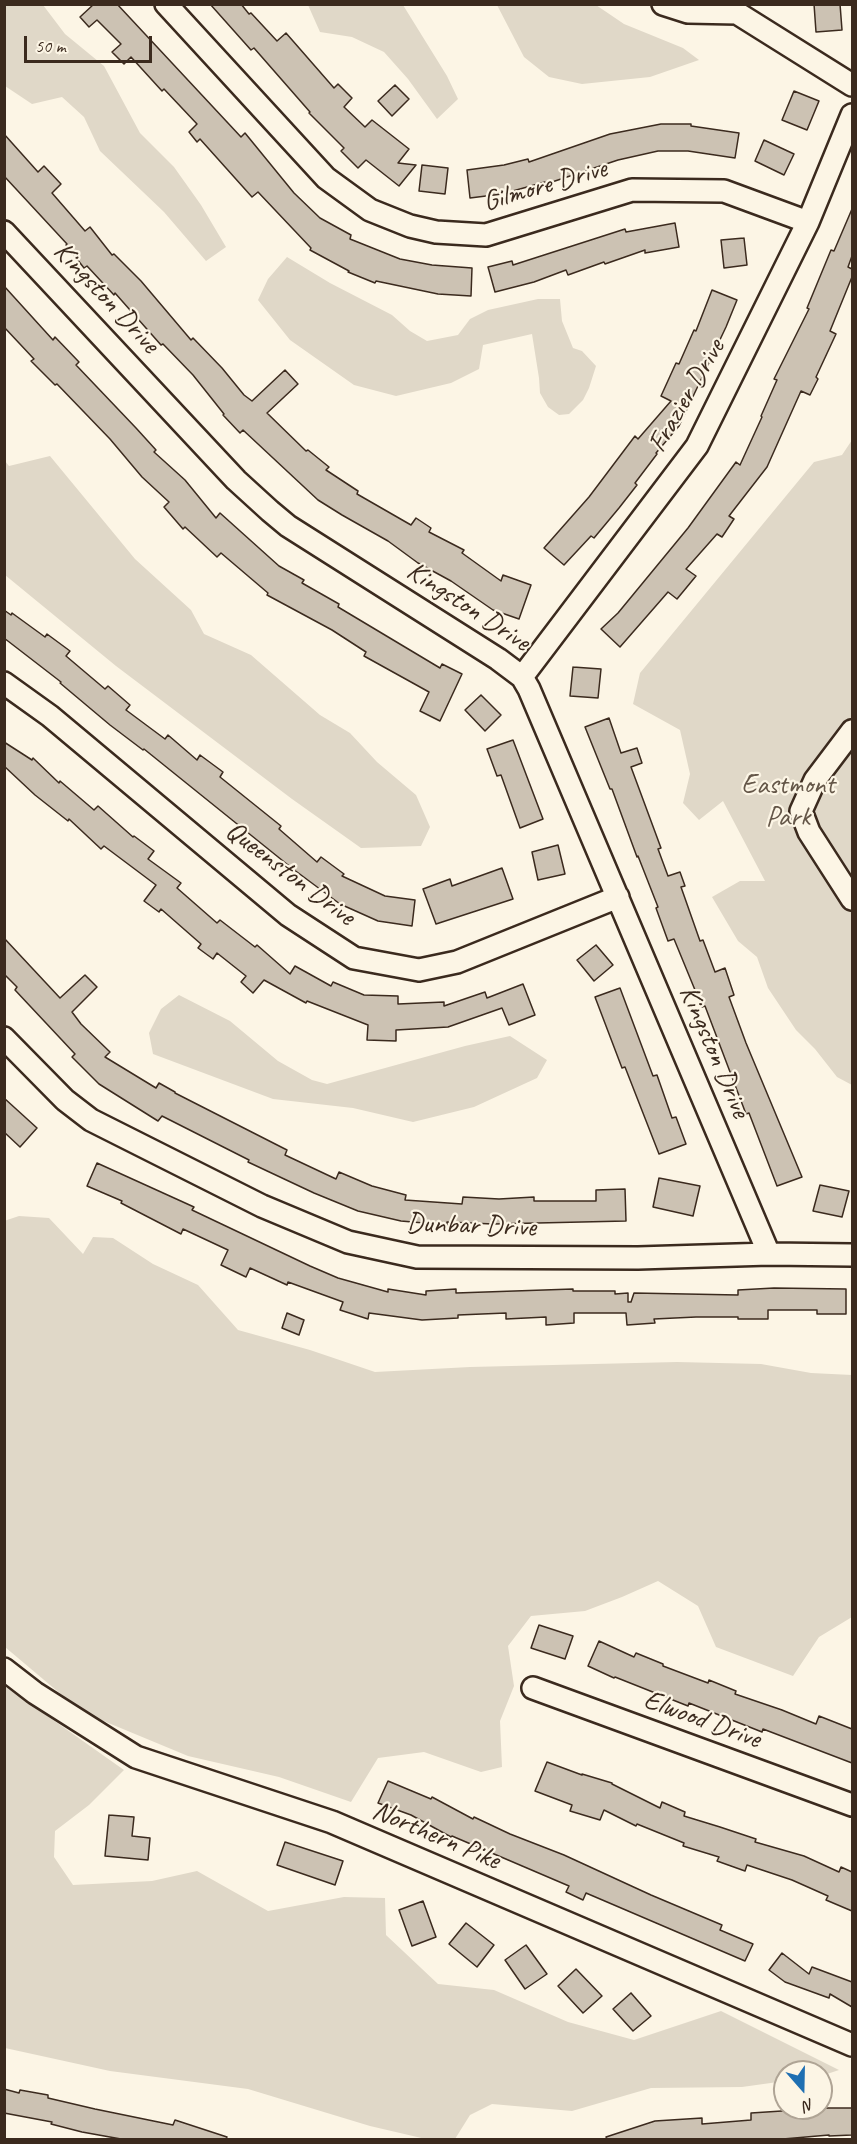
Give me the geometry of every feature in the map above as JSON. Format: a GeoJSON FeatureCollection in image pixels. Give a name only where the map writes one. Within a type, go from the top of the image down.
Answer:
{"type":"FeatureCollection","features":[{"type":"Feature","properties":{"kind":"street","name":"Gilmore Drive"},"geometry":{"type":"LineString","coordinates":[[166,4],[326,178],[370,210],[410,226],[436,232],[486,235],[632,190],[724,191],[808,222]]}},
{"type":"Feature","properties":{"kind":"street"},"geometry":{"type":"LineString","coordinates":[[663,4],[688,12],[737,13],[852,84]]}},
{"type":"Feature","properties":{"kind":"street","name":"Frazier Drive"},"geometry":{"type":"LineString","coordinates":[[522,676],[697,446],[808,222],[852,115]]}},
{"type":"Feature","properties":{"kind":"street","name":"Kingston Drive"},"geometry":{"type":"LineString","coordinates":[[4,232],[236,480],[270,511],[288,526],[498,658],[522,676],[769,1254]]}},
{"type":"Feature","properties":{"kind":"street","name":"Queenston Drive"},"geometry":{"type":"LineString","coordinates":[[4,683],[50,716],[288,915],[354,958],[419,970],[458,962],[618,897]]}},
{"type":"Feature","properties":{"kind":"street"},"geometry":{"type":"LineString","coordinates":[[852,731],[814,780],[801,811],[809,832],[852,899]]}},
{"type":"Feature","properties":{"kind":"street","name":"Dunbar Drive"},"geometry":{"type":"LineString","coordinates":[[4,1038],[65,1101],[91,1120],[262,1206],[348,1242],[417,1257],[638,1258],[769,1254],[852,1255]]}},
{"type":"Feature","properties":{"kind":"street","name":"Northern Pike"},"geometry":{"type":"LineString","coordinates":[[4,1669],[35,1693],[136,1757],[332,1822],[852,2045]]}},
{"type":"Feature","properties":{"kind":"street","name":"Elwood Drive"},"geometry":{"type":"LineString","coordinates":[[532,1688],[852,1805]]}},
{"type":"Feature","properties":{"kind":"green space"},"geometry":{"type":"Polygon","coordinates":[[[4,5],[43,5],[65,34],[104,66],[140,133],[174,167],[201,205],[226,247],[206,261],[164,212],[100,151],[84,117],[62,97],[32,104],[5,86],[4,5]]]}},
{"type":"Feature","properties":{"kind":"green space"},"geometry":{"type":"Polygon","coordinates":[[[308,5],[403,5],[447,76],[458,99],[437,119],[408,79],[384,52],[352,37],[320,32],[308,5]]]}},
{"type":"Feature","properties":{"kind":"green space"},"geometry":{"type":"Polygon","coordinates":[[[497,5],[596,5],[624,24],[683,48],[699,60],[650,77],[582,84],[549,77],[524,57],[497,5]]]}},
{"type":"Feature","properties":{"kind":"green space"},"geometry":{"type":"Polygon","coordinates":[[[287,257],[330,283],[392,315],[410,331],[427,341],[458,335],[470,319],[488,310],[538,299],[560,299],[562,321],[573,348],[582,351],[596,366],[589,388],[583,400],[569,414],[559,415],[548,407],[540,393],[532,334],[483,345],[479,369],[451,383],[396,396],[354,385],[290,340],[258,300],[268,279],[287,257]]]}},
{"type":"Feature","properties":{"kind":"green space","name":"Eastmont Park"},"geometry":{"type":"Polygon","coordinates":[[[852,440],[852,1085],[837,1077],[815,1049],[796,1030],[768,988],[757,957],[738,941],[712,897],[740,881],[765,881],[723,801],[699,820],[683,803],[690,774],[680,730],[633,704],[640,673],[814,462],[842,455],[852,440]]]}},
{"type":"Feature","properties":{"kind":"green space"},"geometry":{"type":"Polygon","coordinates":[[[50,456],[135,559],[191,610],[204,634],[251,655],[320,715],[350,733],[377,762],[416,795],[430,827],[421,846],[361,848],[292,799],[116,666],[5,575],[5,461],[9,466],[50,456]]]}},
{"type":"Feature","properties":{"kind":"green space"},"geometry":{"type":"Polygon","coordinates":[[[179,995],[230,1021],[278,1061],[312,1080],[327,1084],[510,1036],[547,1060],[537,1078],[474,1107],[413,1122],[353,1108],[273,1099],[153,1054],[149,1033],[161,1009],[179,995]]]}},
{"type":"Feature","properties":{"kind":"green space"},"geometry":{"type":"Polygon","coordinates":[[[19,1216],[49,1218],[83,1254],[93,1237],[113,1238],[153,1264],[198,1285],[238,1330],[310,1350],[375,1372],[470,1367],[677,1362],[761,1364],[811,1373],[852,1375],[852,1617],[819,1637],[793,1676],[716,1647],[698,1606],[658,1581],[585,1611],[531,1616],[508,1646],[514,1686],[500,1721],[502,1767],[481,1772],[424,1752],[378,1758],[351,1802],[279,1777],[188,1756],[82,1712],[5,1647],[4,1221],[19,1216]]]}},
{"type":"Feature","properties":{"kind":"green space"},"geometry":{"type":"Polygon","coordinates":[[[5,1686],[124,1770],[89,1805],[55,1831],[54,1857],[73,1885],[152,1881],[197,1871],[268,1911],[344,1897],[385,1898],[386,1935],[438,1984],[494,1990],[568,2022],[634,2040],[721,2011],[819,2060],[773,2060],[773,2083],[742,2087],[651,2088],[572,2111],[492,2104],[470,2115],[455,2139],[430,2140],[370,2126],[248,2089],[110,2071],[5,2048],[5,1686]]]}},
{"type":"Feature","properties":{"kind":"building"},"geometry":{"type":"Polygon","coordinates":[[[94,4],[117,4],[241,137],[245,133],[294,193],[320,218],[351,235],[350,239],[400,259],[432,265],[472,268],[471,296],[438,294],[376,281],[375,283],[348,272],[310,250],[311,248],[258,192],[252,197],[200,139],[197,142],[189,132],[197,124],[164,89],[162,91],[131,57],[124,64],[112,52],[121,44],[97,20],[89,27],[80,17],[94,4]]]}},
{"type":"Feature","properties":{"kind":"building"},"geometry":{"type":"Polygon","coordinates":[[[210,4],[241,4],[277,41],[286,33],[334,88],[338,84],[352,98],[344,107],[365,127],[372,120],[409,149],[398,163],[416,165],[399,186],[366,160],[358,168],[341,151],[344,148],[309,113],[254,48],[251,50],[210,4]]]}},
{"type":"Feature","properties":{"kind":"building"},"geometry":{"type":"Polygon","coordinates":[[[814,4],[840,4],[842,30],[816,32],[814,4]]]}},
{"type":"Feature","properties":{"kind":"building"},"geometry":{"type":"Polygon","coordinates":[[[395,85],[409,99],[392,116],[378,101],[395,85]]]}},
{"type":"Feature","properties":{"kind":"building"},"geometry":{"type":"Polygon","coordinates":[[[794,91],[819,101],[807,130],[782,120],[794,91]]]}},
{"type":"Feature","properties":{"kind":"building"},"geometry":{"type":"Polygon","coordinates":[[[661,124],[691,124],[691,126],[739,133],[735,158],[688,151],[658,151],[618,160],[546,184],[545,182],[502,194],[470,198],[467,170],[528,159],[529,162],[610,134],[661,124]]]}},
{"type":"Feature","properties":{"kind":"building"},"geometry":{"type":"Polygon","coordinates":[[[4,134],[38,172],[44,166],[61,184],[52,193],[85,231],[90,227],[112,255],[114,254],[141,281],[191,340],[193,338],[222,368],[244,395],[252,401],[285,370],[298,384],[267,413],[306,451],[308,450],[329,467],[326,470],[358,491],[357,494],[411,525],[416,518],[431,528],[429,532],[464,550],[462,553],[501,581],[503,575],[531,585],[519,619],[493,610],[451,581],[418,563],[388,541],[318,500],[243,430],[240,433],[223,415],[193,375],[163,344],[161,345],[115,293],[114,295],[87,266],[84,268],[67,244],[4,176],[4,134]]]}},
{"type":"Feature","properties":{"kind":"building"},"geometry":{"type":"Polygon","coordinates":[[[764,140],[794,154],[784,175],[755,161],[764,140]]]}},
{"type":"Feature","properties":{"kind":"building"},"geometry":{"type":"Polygon","coordinates":[[[422,165],[448,168],[445,194],[419,191],[422,165]]]}},
{"type":"Feature","properties":{"kind":"building"},"geometry":{"type":"Polygon","coordinates":[[[852,209],[852,256],[848,267],[852,269],[852,277],[830,331],[836,334],[810,395],[801,391],[767,467],[729,516],[734,519],[722,537],[717,534],[686,569],[696,576],[677,599],[668,592],[620,647],[601,629],[618,613],[688,528],[736,462],[740,465],[777,380],[774,379],[809,309],[807,308],[831,250],[834,251],[852,209]]]}},
{"type":"Feature","properties":{"kind":"building"},"geometry":{"type":"Polygon","coordinates":[[[675,223],[679,247],[645,253],[645,250],[568,275],[566,270],[534,282],[495,292],[488,267],[512,261],[513,265],[625,229],[626,232],[675,223]]]}},
{"type":"Feature","properties":{"kind":"building"},"geometry":{"type":"Polygon","coordinates":[[[744,238],[747,265],[724,268],[721,240],[744,238]]]}},
{"type":"Feature","properties":{"kind":"building"},"geometry":{"type":"Polygon","coordinates":[[[4,286],[53,340],[55,337],[79,362],[76,365],[156,450],[154,452],[185,480],[216,518],[220,513],[279,566],[304,580],[302,583],[339,604],[338,607],[440,668],[442,664],[462,674],[440,721],[420,711],[429,692],[364,656],[366,652],[332,630],[267,595],[268,593],[221,553],[217,557],[185,527],[183,529],[164,507],[169,502],[142,477],[110,439],[57,384],[55,385],[31,361],[34,359],[4,327],[4,286]]]}},
{"type":"Feature","properties":{"kind":"building"},"geometry":{"type":"Polygon","coordinates":[[[712,290],[737,300],[679,426],[656,453],[635,483],[637,485],[619,508],[594,538],[591,536],[564,565],[544,548],[589,497],[635,436],[638,439],[671,401],[661,396],[676,363],[679,364],[694,330],[696,331],[712,290]]]}},
{"type":"Feature","properties":{"kind":"building"},"geometry":{"type":"Polygon","coordinates":[[[4,610],[11,615],[12,613],[45,637],[47,634],[70,651],[66,656],[105,689],[108,686],[130,705],[126,710],[165,739],[168,735],[197,760],[200,755],[223,772],[220,777],[281,826],[279,829],[317,862],[321,857],[344,874],[342,876],[385,896],[415,900],[412,926],[378,921],[340,904],[293,869],[4,638],[4,610]]]}},
{"type":"Feature","properties":{"kind":"building"},"geometry":{"type":"Polygon","coordinates":[[[573,667],[601,669],[598,698],[570,696],[573,667]]]}},
{"type":"Feature","properties":{"kind":"building"},"geometry":{"type":"Polygon","coordinates":[[[481,695],[501,715],[485,731],[465,710],[481,695]]]}},
{"type":"Feature","properties":{"kind":"building"},"geometry":{"type":"Polygon","coordinates":[[[609,718],[621,753],[637,748],[642,763],[631,767],[661,848],[658,849],[668,876],[680,872],[685,886],[681,887],[700,941],[703,940],[715,972],[725,968],[734,995],[729,997],[802,1177],[777,1186],[749,1113],[746,1114],[705,1006],[702,1007],[674,939],[668,941],[656,908],[658,907],[585,727],[609,718]]]}},
{"type":"Feature","properties":{"kind":"building"},"geometry":{"type":"Polygon","coordinates":[[[513,740],[543,819],[520,828],[501,775],[497,776],[487,749],[513,740]]]}},
{"type":"Feature","properties":{"kind":"building"},"geometry":{"type":"Polygon","coordinates":[[[4,742],[32,760],[33,758],[59,783],[60,781],[94,810],[98,806],[133,837],[154,851],[148,859],[181,883],[177,888],[217,923],[220,920],[255,947],[257,945],[290,974],[295,966],[331,986],[333,982],[364,995],[398,996],[398,1004],[444,1002],[444,1006],[485,992],[487,998],[523,984],[535,1015],[509,1025],[502,1008],[448,1027],[396,1030],[396,1041],[367,1040],[368,1025],[307,1001],[306,1003],[264,980],[253,993],[241,982],[246,976],[217,953],[213,959],[198,948],[201,944],[161,909],[159,912],[144,901],[156,885],[104,846],[101,849],[69,819],[68,821],[35,795],[4,766],[4,742]]]}},
{"type":"Feature","properties":{"kind":"building"},"geometry":{"type":"Polygon","coordinates":[[[558,845],[565,874],[538,880],[532,852],[558,845]]]}},
{"type":"Feature","properties":{"kind":"building"},"geometry":{"type":"Polygon","coordinates":[[[502,868],[513,899],[436,924],[423,889],[450,879],[452,886],[502,868]]]}},
{"type":"Feature","properties":{"kind":"building"},"geometry":{"type":"Polygon","coordinates":[[[4,938],[60,998],[85,975],[97,987],[72,1012],[110,1052],[105,1057],[156,1088],[159,1083],[287,1150],[285,1155],[336,1179],[339,1172],[372,1186],[406,1195],[405,1200],[462,1204],[463,1197],[499,1199],[534,1197],[534,1201],[596,1201],[596,1190],[625,1189],[626,1221],[493,1224],[447,1222],[447,1225],[401,1221],[358,1211],[314,1193],[248,1162],[249,1160],[162,1116],[158,1121],[99,1084],[72,1057],[75,1054],[15,990],[17,987],[4,974],[4,938]]]}},
{"type":"Feature","properties":{"kind":"building"},"geometry":{"type":"Polygon","coordinates":[[[596,945],[613,965],[594,981],[577,960],[596,945]]]}},
{"type":"Feature","properties":{"kind":"building"},"geometry":{"type":"Polygon","coordinates":[[[620,988],[653,1076],[657,1075],[672,1118],[676,1117],[686,1144],[659,1154],[595,997],[620,988]]]}},
{"type":"Feature","properties":{"kind":"building"},"geometry":{"type":"Polygon","coordinates":[[[4,1098],[37,1128],[20,1147],[4,1132],[4,1098]]]}},
{"type":"Feature","properties":{"kind":"building"},"geometry":{"type":"Polygon","coordinates":[[[97,1163],[194,1207],[192,1210],[310,1266],[338,1278],[388,1292],[388,1289],[426,1295],[426,1291],[456,1289],[456,1293],[573,1289],[573,1291],[628,1293],[628,1302],[631,1302],[634,1293],[738,1295],[738,1290],[774,1288],[846,1289],[846,1314],[817,1314],[817,1310],[768,1310],[768,1319],[696,1317],[654,1319],[655,1323],[627,1325],[626,1313],[574,1313],[574,1323],[546,1325],[546,1317],[506,1319],[506,1313],[458,1315],[458,1318],[422,1320],[369,1313],[368,1319],[340,1310],[343,1302],[288,1282],[287,1285],[250,1268],[246,1277],[221,1265],[228,1250],[183,1229],[181,1234],[121,1203],[122,1201],[87,1186],[97,1163]]]}},
{"type":"Feature","properties":{"kind":"building"},"geometry":{"type":"Polygon","coordinates":[[[659,1178],[700,1186],[693,1216],[653,1207],[659,1178]]]}},
{"type":"Feature","properties":{"kind":"building"},"geometry":{"type":"Polygon","coordinates":[[[820,1185],[849,1191],[842,1217],[813,1211],[820,1185]]]}},
{"type":"Feature","properties":{"kind":"building"},"geometry":{"type":"Polygon","coordinates":[[[287,1313],[304,1320],[299,1335],[282,1328],[287,1313]]]}},
{"type":"Feature","properties":{"kind":"building"},"geometry":{"type":"Polygon","coordinates":[[[539,1625],[573,1636],[565,1659],[531,1648],[539,1625]]]}},
{"type":"Feature","properties":{"kind":"building"},"geometry":{"type":"Polygon","coordinates":[[[599,1641],[634,1657],[636,1653],[708,1683],[709,1680],[736,1691],[735,1694],[816,1724],[819,1716],[852,1729],[852,1763],[763,1729],[762,1732],[689,1703],[688,1706],[588,1666],[599,1641]]]}},
{"type":"Feature","properties":{"kind":"building"},"geometry":{"type":"Polygon","coordinates":[[[547,1762],[612,1783],[660,1808],[662,1802],[685,1812],[684,1816],[756,1839],[755,1842],[804,1856],[839,1872],[841,1867],[852,1872],[852,1911],[826,1900],[828,1896],[792,1880],[747,1865],[745,1871],[717,1861],[719,1857],[683,1846],[684,1843],[637,1824],[636,1826],[604,1810],[600,1820],[570,1811],[572,1805],[535,1791],[547,1762]]]}},
{"type":"Feature","properties":{"kind":"building"},"geometry":{"type":"Polygon","coordinates":[[[388,1781],[431,1799],[432,1797],[473,1819],[474,1817],[564,1855],[722,1925],[720,1930],[753,1944],[745,1961],[586,1893],[583,1900],[566,1892],[569,1886],[451,1837],[411,1815],[378,1803],[388,1781]]]}},
{"type":"Feature","properties":{"kind":"building"},"geometry":{"type":"Polygon","coordinates":[[[109,1815],[134,1817],[132,1836],[150,1838],[148,1860],[105,1856],[109,1815]]]}},
{"type":"Feature","properties":{"kind":"building"},"geometry":{"type":"Polygon","coordinates":[[[285,1842],[343,1861],[335,1885],[277,1865],[285,1842]]]}},
{"type":"Feature","properties":{"kind":"building"},"geometry":{"type":"Polygon","coordinates":[[[423,1901],[436,1937],[412,1946],[399,1910],[423,1901]]]}},
{"type":"Feature","properties":{"kind":"building"},"geometry":{"type":"Polygon","coordinates":[[[466,1923],[494,1945],[477,1967],[449,1944],[466,1923]]]}},
{"type":"Feature","properties":{"kind":"building"},"geometry":{"type":"Polygon","coordinates":[[[526,1945],[547,1974],[525,1989],[505,1960],[526,1945]]]}},
{"type":"Feature","properties":{"kind":"building"},"geometry":{"type":"Polygon","coordinates":[[[782,1953],[809,1974],[812,1967],[852,1982],[852,2007],[830,1994],[829,1998],[785,1982],[769,1970],[782,1953]]]}},
{"type":"Feature","properties":{"kind":"building"},"geometry":{"type":"Polygon","coordinates":[[[576,1969],[602,1996],[583,2013],[558,1986],[576,1969]]]}},
{"type":"Feature","properties":{"kind":"building"},"geometry":{"type":"Polygon","coordinates":[[[631,1993],[651,2016],[633,2031],[613,2009],[631,1993]]]}},
{"type":"Feature","properties":{"kind":"building"},"geometry":{"type":"Polygon","coordinates":[[[4,2089],[19,2093],[20,2090],[48,2095],[48,2098],[173,2125],[175,2120],[227,2137],[226,2139],[121,2139],[82,2132],[51,2124],[52,2122],[4,2113],[4,2089]]]}},
{"type":"Feature","properties":{"kind":"building"},"geometry":{"type":"Polygon","coordinates":[[[833,2108],[852,2108],[852,2135],[783,2139],[607,2139],[606,2137],[655,2121],[702,2118],[702,2124],[751,2120],[751,2113],[773,2112],[773,2120],[833,2120],[833,2108]]]}}]}
